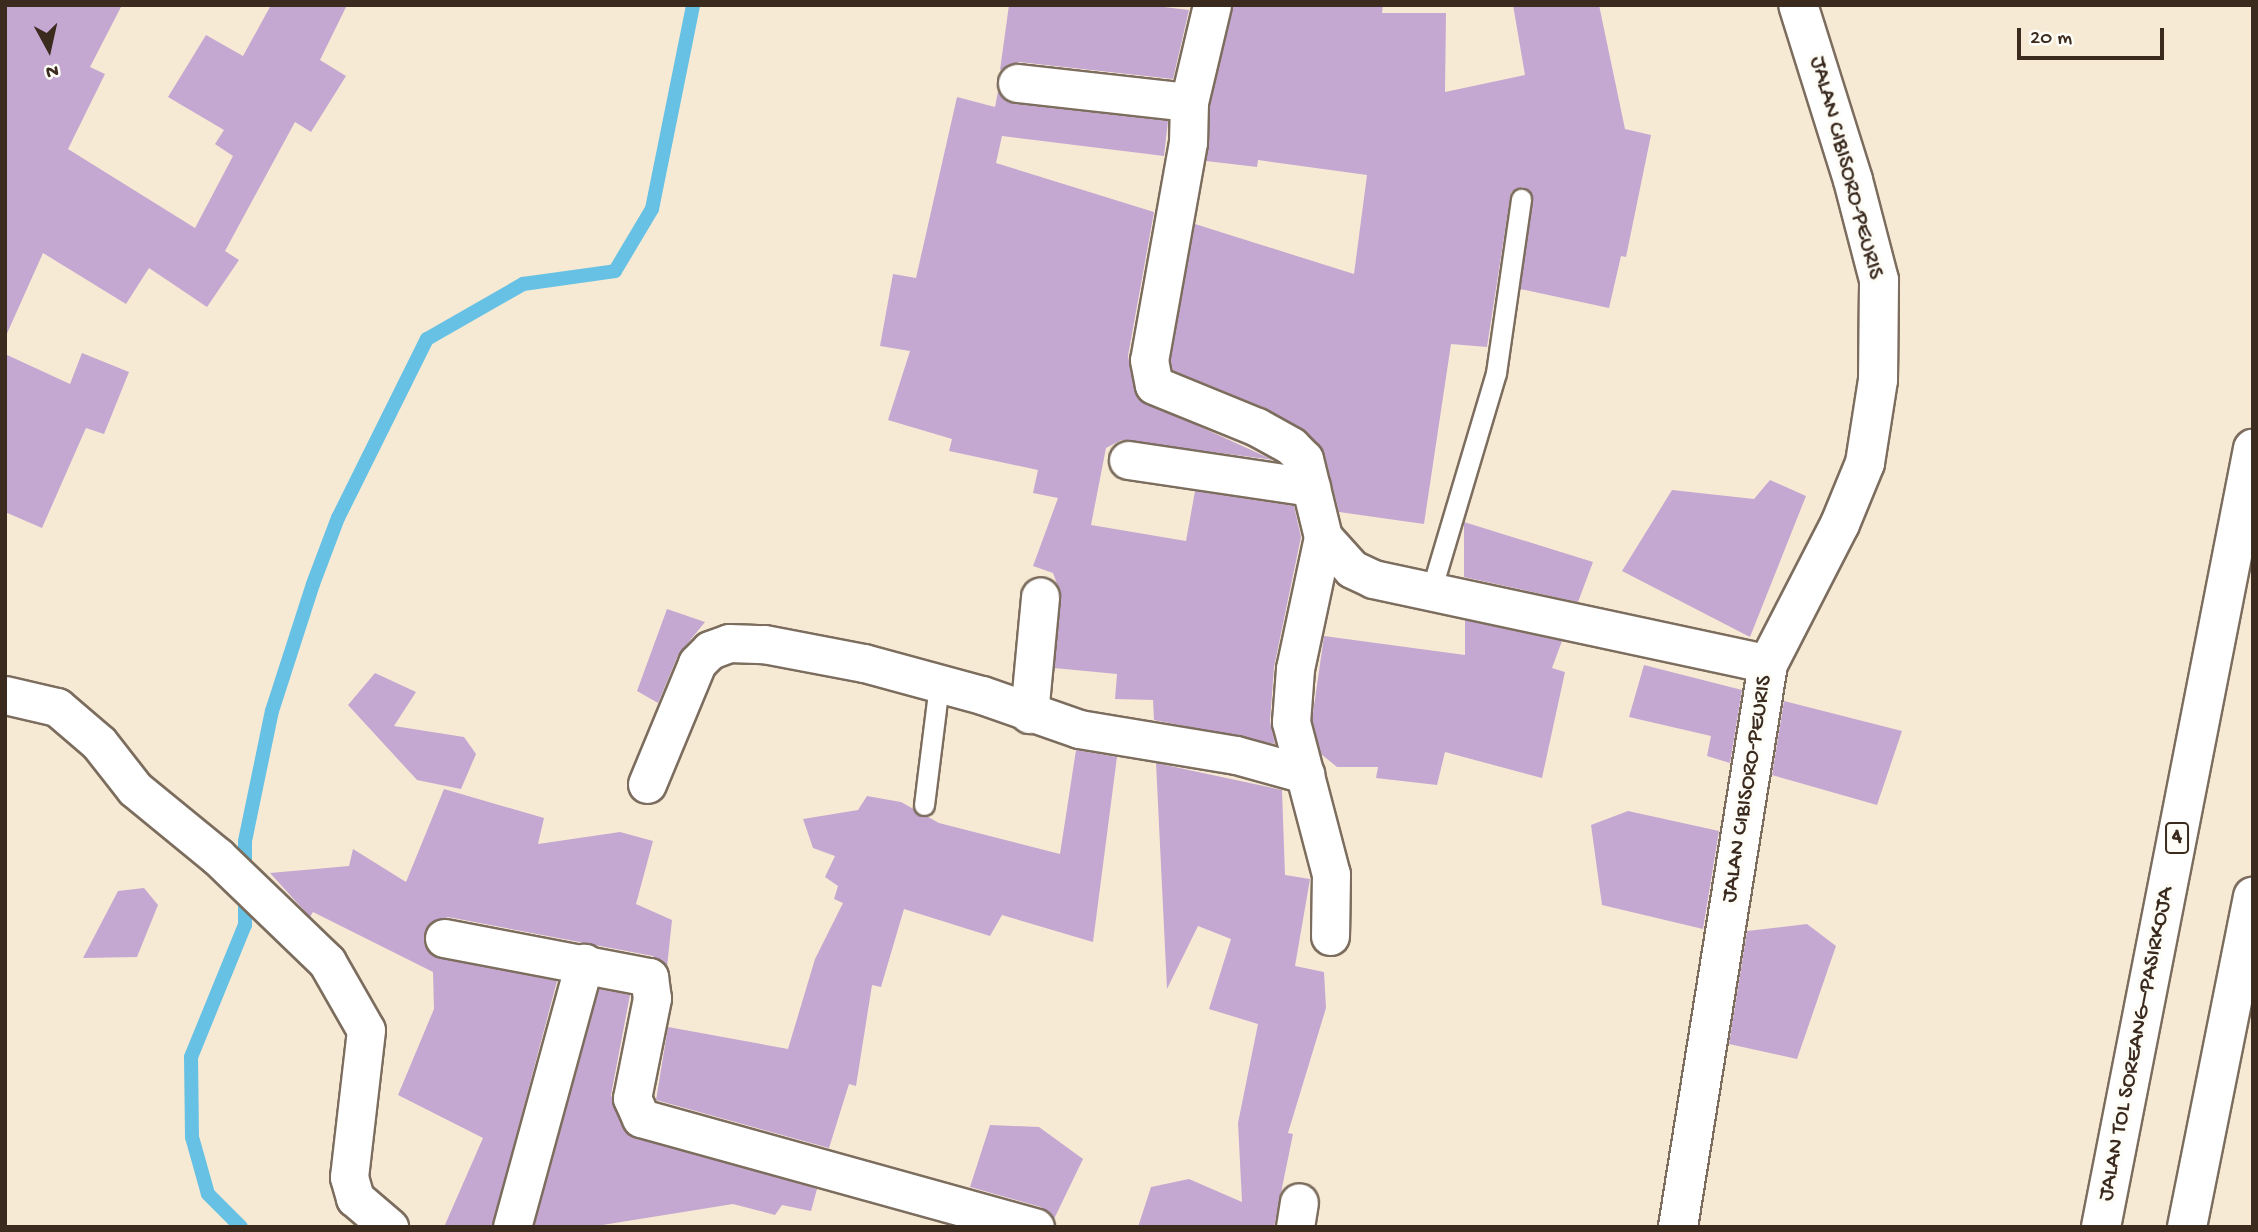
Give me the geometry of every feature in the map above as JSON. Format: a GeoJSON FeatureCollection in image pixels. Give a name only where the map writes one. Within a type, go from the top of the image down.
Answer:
{"type":"FeatureCollection","features":[{"type":"Feature","properties":{"kind":"main road","name":"JALAN CIBISORO-PEURIS"},"geometry":{"type":"LineString","coordinates":[[1678,1227],[1768,664],[1840,524],[1865,463],[1878,380],[1879,280],[1853,180],[1798,5]]}},
{"type":"Feature","properties":{"kind":"main road","name":"JALAN TOL SOREANG–PASIRKOJA"},"geometry":{"type":"LineString","coordinates":[[2101,1227],[2253,449]]}},
{"type":"Feature","properties":{"kind":"main road"},"geometry":{"type":"LineString","coordinates":[[2188,1227],[2253,897]]}},
{"type":"Feature","properties":{"kind":"street"},"geometry":{"type":"LineString","coordinates":[[1212,5],[1189,102],[1188,142],[1149,360],[1150,379],[1165,391],[1257,427],[1291,446],[1304,459],[1323,537],[1295,669],[1292,709],[1295,744],[1331,874],[1330,936]]}},
{"type":"Feature","properties":{"kind":"street"},"geometry":{"type":"LineString","coordinates":[[1017,83],[1189,102]]}},
{"type":"Feature","properties":{"kind":"street"},"geometry":{"type":"LineString","coordinates":[[1128,460],[1311,487]]}},
{"type":"Feature","properties":{"kind":"street"},"geometry":{"type":"LineString","coordinates":[[1323,537],[1352,569],[1373,579],[1768,664]]}},
{"type":"Feature","properties":{"kind":"street"},"geometry":{"type":"LineString","coordinates":[[1029,714],[1040,597]]}},
{"type":"Feature","properties":{"kind":"street"},"geometry":{"type":"LineString","coordinates":[[647,784],[697,663],[710,650],[729,643],[764,644],[864,663],[982,695],[1029,714],[1079,729],[1236,755],[1305,774]]}},
{"type":"Feature","properties":{"kind":"street"},"geometry":{"type":"LineString","coordinates":[[5,695],[57,707],[99,743],[135,789],[217,856],[327,962],[366,1030],[349,1177],[355,1198],[389,1227]]}},
{"type":"Feature","properties":{"kind":"street"},"geometry":{"type":"LineString","coordinates":[[444,938],[649,977],[653,985],[632,1098],[641,1118],[1035,1227]]}},
{"type":"Feature","properties":{"kind":"street"},"geometry":{"type":"LineString","coordinates":[[512,1227],[584,963]]}},
{"type":"Feature","properties":{"kind":"lane"},"geometry":{"type":"LineString","coordinates":[[1431,591],[1496,373],[1521,199]]}},
{"type":"Feature","properties":{"kind":"lane"},"geometry":{"type":"LineString","coordinates":[[924,805],[939,685]]}},
{"type":"Feature","properties":{"kind":"building"},"geometry":{"type":"Polygon","coordinates":[[[5,5],[122,5],[90,67],[105,74],[68,149],[195,228],[233,156],[215,144],[224,130],[168,97],[206,35],[243,56],[271,5],[347,5],[320,60],[346,76],[311,132],[295,122],[225,251],[239,260],[207,307],[149,268],[126,304],[43,253],[5,338],[5,5]]]}},
{"type":"Feature","properties":{"kind":"building"},"geometry":{"type":"Polygon","coordinates":[[[1009,5],[1147,5],[1189,10],[1173,79],[1019,62],[1000,70],[1009,5]]]}},
{"type":"Feature","properties":{"kind":"building"},"geometry":{"type":"Polygon","coordinates":[[[1232,5],[1383,5],[1382,13],[1446,13],[1445,92],[1525,75],[1513,5],[1599,5],[1625,129],[1651,135],[1626,257],[1621,256],[1609,308],[1520,289],[1533,200],[1523,187],[1511,192],[1487,347],[1451,344],[1424,524],[1339,512],[1324,453],[1306,431],[1265,408],[1172,370],[1170,360],[1195,224],[1354,274],[1367,175],[1258,160],[1257,167],[1206,161],[1210,105],[1232,5]]]}},
{"type":"Feature","properties":{"kind":"building"},"geometry":{"type":"Polygon","coordinates":[[[998,91],[1015,104],[1168,121],[1164,156],[1002,136],[996,163],[1154,212],[1128,356],[1137,398],[1273,460],[1121,440],[1106,448],[1091,525],[1186,541],[1195,491],[1294,506],[1301,537],[1274,667],[1270,721],[1275,744],[1154,720],[1153,700],[1115,699],[1117,674],[1054,668],[1059,589],[1053,573],[1033,566],[1058,498],[1033,493],[1038,470],[949,451],[952,439],[888,420],[910,351],[880,346],[893,274],[916,278],[957,97],[995,107],[998,91]]]}},
{"type":"Feature","properties":{"kind":"building"},"geometry":{"type":"Polygon","coordinates":[[[82,353],[129,372],[104,434],[86,428],[42,528],[5,512],[5,354],[70,384],[82,353]]]}},
{"type":"Feature","properties":{"kind":"building"},"geometry":{"type":"Polygon","coordinates":[[[1770,480],[1806,496],[1750,637],[1622,571],[1672,490],[1754,499],[1770,480]]]}},
{"type":"Feature","properties":{"kind":"building"},"geometry":{"type":"Polygon","coordinates":[[[1464,522],[1593,562],[1578,602],[1464,577],[1464,522]]]}},
{"type":"Feature","properties":{"kind":"building"},"geometry":{"type":"Polygon","coordinates":[[[667,609],[705,622],[678,655],[658,703],[637,691],[667,609]]]}},
{"type":"Feature","properties":{"kind":"building"},"geometry":{"type":"Polygon","coordinates":[[[1465,620],[1562,641],[1552,668],[1565,672],[1542,778],[1445,752],[1437,785],[1376,778],[1378,767],[1337,767],[1321,754],[1312,720],[1324,636],[1465,655],[1465,620]]]}},
{"type":"Feature","properties":{"kind":"building"},"geometry":{"type":"Polygon","coordinates":[[[1644,665],[1742,690],[1730,763],[1707,756],[1711,736],[1629,717],[1644,665]]]}},
{"type":"Feature","properties":{"kind":"building"},"geometry":{"type":"Polygon","coordinates":[[[375,673],[416,692],[394,726],[464,737],[476,754],[461,789],[417,780],[348,705],[375,673]]]}},
{"type":"Feature","properties":{"kind":"building"},"geometry":{"type":"Polygon","coordinates":[[[1784,701],[1902,731],[1877,805],[1772,775],[1784,701]]]}},
{"type":"Feature","properties":{"kind":"building"},"geometry":{"type":"Polygon","coordinates":[[[1076,750],[1117,757],[1093,942],[1002,915],[990,936],[904,909],[881,987],[872,985],[856,1086],[849,1084],[829,1148],[656,1100],[668,1027],[788,1049],[815,959],[843,903],[834,899],[838,886],[825,877],[835,856],[813,848],[803,819],[858,810],[867,796],[901,802],[939,823],[1060,854],[1076,750]]]}},
{"type":"Feature","properties":{"kind":"building"},"geometry":{"type":"Polygon","coordinates":[[[1156,763],[1282,790],[1285,875],[1310,879],[1295,966],[1324,972],[1326,1008],[1288,1133],[1293,1134],[1274,1227],[1138,1227],[1151,1187],[1189,1179],[1242,1202],[1238,1123],[1258,1024],[1209,1009],[1231,939],[1198,926],[1167,989],[1156,763]]]}},
{"type":"Feature","properties":{"kind":"building"},"geometry":{"type":"Polygon","coordinates":[[[444,789],[544,818],[538,844],[620,832],[653,841],[636,904],[672,920],[667,967],[653,956],[448,917],[428,925],[424,944],[439,958],[557,981],[492,1227],[444,1227],[483,1138],[398,1095],[434,1009],[433,972],[313,912],[310,917],[270,873],[349,866],[353,849],[406,882],[444,789]]]}},
{"type":"Feature","properties":{"kind":"building"},"geometry":{"type":"Polygon","coordinates":[[[1628,811],[1719,831],[1703,929],[1602,905],[1591,825],[1628,811]]]}},
{"type":"Feature","properties":{"kind":"building"},"geometry":{"type":"Polygon","coordinates":[[[144,888],[158,905],[137,957],[83,958],[118,891],[144,888]]]}},
{"type":"Feature","properties":{"kind":"building"},"geometry":{"type":"Polygon","coordinates":[[[1807,924],[1836,946],[1797,1059],[1729,1044],[1747,931],[1807,924]]]}},
{"type":"Feature","properties":{"kind":"building"},"geometry":{"type":"Polygon","coordinates":[[[599,989],[630,995],[611,1095],[627,1134],[817,1189],[811,1211],[782,1205],[775,1215],[733,1204],[590,1227],[534,1227],[599,989]]]}},
{"type":"Feature","properties":{"kind":"building"},"geometry":{"type":"Polygon","coordinates":[[[990,1125],[1039,1127],[1083,1159],[1054,1219],[1041,1207],[970,1187],[990,1125]]]}},
{"type":"Feature","properties":{"kind":"waterway"},"geometry":{"type":"LineString","coordinates":[[241,1227],[208,1194],[192,1137],[191,1057],[245,925],[245,841],[272,711],[313,584],[338,518],[427,339],[523,284],[615,271],[652,209],[693,5]]}}]}
